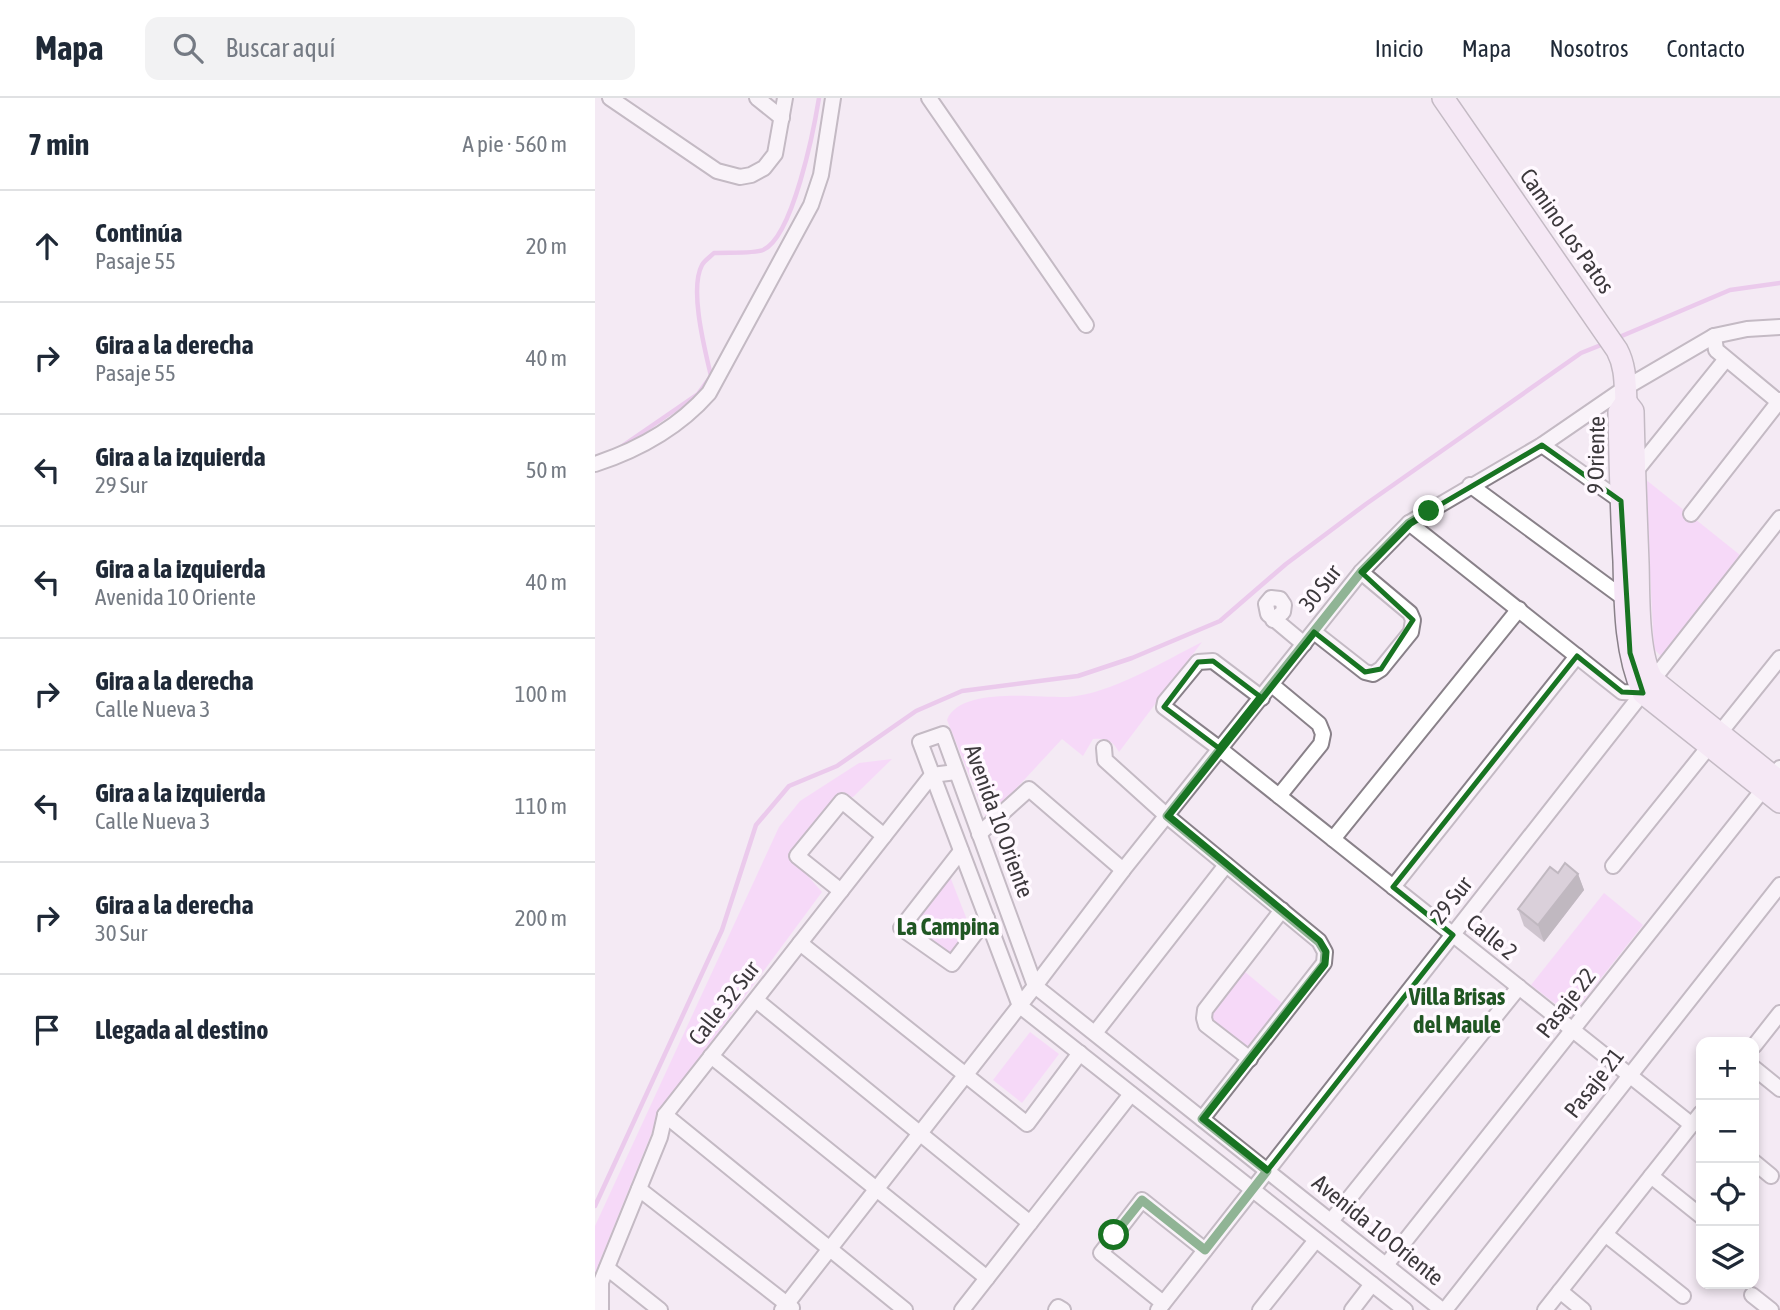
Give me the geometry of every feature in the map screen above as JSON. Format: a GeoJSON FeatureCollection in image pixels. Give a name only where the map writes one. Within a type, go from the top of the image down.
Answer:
{"type":"FeatureCollection","features":[{"type":"Feature","properties":{"kind":"street"},"geometry":{"type":"LineString","coordinates":[[610,98],[717,172],[740,177],[764,168],[775,154],[785,98]]}},
{"type":"Feature","properties":{"kind":"street"},"geometry":{"type":"LineString","coordinates":[[757,98],[782,118]]}},
{"type":"Feature","properties":{"kind":"street"},"geometry":{"type":"LineString","coordinates":[[595,464],[667,431],[689,414],[709,393],[811,205],[824,161],[833,98]]}},
{"type":"Feature","properties":{"kind":"street"},"geometry":{"type":"LineString","coordinates":[[929,98],[1086,324]]}},
{"type":"Feature","properties":{"kind":"street","name":"Camino Los Patos"},"geometry":{"type":"LineString","coordinates":[[1443,98],[1613,345],[1622,360],[1625,395]]}},
{"type":"Feature","properties":{"kind":"street","name":"30 Sur"},"geometry":{"type":"LineString","coordinates":[[788,1308],[829,1250],[1123,870],[1361,572],[1409,523],[1625,395],[1714,337],[1747,329],[1780,327]]}},
{"type":"Feature","properties":{"kind":"street"},"geometry":{"type":"LineString","coordinates":[[1691,514],[1779,402],[1716,350],[1714,337]]}},
{"type":"Feature","properties":{"kind":"street"},"geometry":{"type":"LineString","coordinates":[[1635,472],[1726,359]]}},
{"type":"Feature","properties":{"kind":"street","name":"9 Oriente"},"geometry":{"type":"LineString","coordinates":[[1625,395],[1633,411],[1643,649],[1648,687]]}},
{"type":"Feature","properties":{"kind":"street","name":"9 Oriente"},"geometry":{"type":"LineString","coordinates":[[1625,395],[1619,411],[1625,599],[1630,653],[1648,687]]}},
{"type":"Feature","properties":{"kind":"street"},"geometry":{"type":"LineString","coordinates":[[1542,445],[1621,501]]}},
{"type":"Feature","properties":{"kind":"street"},"geometry":{"type":"LineString","coordinates":[[1470,485],[1625,599]]}},
{"type":"Feature","properties":{"kind":"street","name":"29 Sur"},"geometry":{"type":"LineString","coordinates":[[1161,1307],[1780,518]]}},
{"type":"Feature","properties":{"kind":"street"},"geometry":{"type":"LineString","coordinates":[[1409,523],[1622,692],[1648,687],[1775,784]]}},
{"type":"Feature","properties":{"kind":"street"},"geometry":{"type":"LineString","coordinates":[[1273,620],[1373,674],[1381,669],[1411,632],[1413,620],[1410,613],[1361,572]]}},
{"type":"Feature","properties":{"kind":"street"},"geometry":{"type":"LineString","coordinates":[[1333,839],[1519,609]]}},
{"type":"Feature","properties":{"kind":"street"},"geometry":{"type":"LineString","coordinates":[[1392,887],[1577,656]]}},
{"type":"Feature","properties":{"kind":"street"},"geometry":{"type":"LineString","coordinates":[[1613,866],[1780,658]]}},
{"type":"Feature","properties":{"kind":"street","name":"Calle 2"},"geometry":{"type":"LineString","coordinates":[[1262,698],[1213,661],[1205,660],[1198,662],[1165,702],[1164,707],[1630,1076],[1696,1118]]}},
{"type":"Feature","properties":{"kind":"street"},"geometry":{"type":"LineString","coordinates":[[1272,685],[1318,724],[1324,734],[1321,744],[1279,796]]}},
{"type":"Feature","properties":{"kind":"street","name":"Avenida 10 Oriente"},"geometry":{"type":"LineString","coordinates":[[1405,1310],[1020,1006],[920,742],[943,734],[1035,986],[1443,1310]]}},
{"type":"Feature","properties":{"kind":"street"},"geometry":{"type":"LineString","coordinates":[[1104,748],[1105,761],[1319,942],[1325,952],[1324,964],[1202,1119]]}},
{"type":"Feature","properties":{"kind":"street"},"geometry":{"type":"LineString","coordinates":[[932,775],[956,772]]}},
{"type":"Feature","properties":{"kind":"street","name":"Calle 32 Sur"},"geometry":{"type":"LineString","coordinates":[[601,1310],[601,1282],[660,1137],[665,1115],[932,775]]}},
{"type":"Feature","properties":{"kind":"street","name":"Pasaje 22"},"geometry":{"type":"LineString","coordinates":[[1386,1265],[1775,784]]}},
{"type":"Feature","properties":{"kind":"street"},"geometry":{"type":"LineString","coordinates":[[979,834],[1030,789],[1123,870]]}},
{"type":"Feature","properties":{"kind":"street"},"geometry":{"type":"LineString","coordinates":[[841,891],[797,856],[842,802],[884,835]]}},
{"type":"Feature","properties":{"kind":"street"},"geometry":{"type":"LineString","coordinates":[[961,852],[901,928],[952,964],[987,918]]}},
{"type":"Feature","properties":{"kind":"street"},"geometry":{"type":"LineString","coordinates":[[1095,1033],[1226,864]]}},
{"type":"Feature","properties":{"kind":"street","name":"Pasaje 21"},"geometry":{"type":"LineString","coordinates":[[1443,1310],[1780,885]]}},
{"type":"Feature","properties":{"kind":"street"},"geometry":{"type":"LineString","coordinates":[[1250,1059],[1206,1025],[1205,1010],[1282,910]]}},
{"type":"Feature","properties":{"kind":"street"},"geometry":{"type":"LineString","coordinates":[[800,943],[1027,1124],[1080,1053]]}},
{"type":"Feature","properties":{"kind":"street"},"geometry":{"type":"LineString","coordinates":[[1331,1221],[1519,987]]}},
{"type":"Feature","properties":{"kind":"street"},"geometry":{"type":"LineString","coordinates":[[756,1000],[1030,1223]]}},
{"type":"Feature","properties":{"kind":"street"},"geometry":{"type":"LineString","coordinates":[[1759,1040],[1780,1013]]}},
{"type":"Feature","properties":{"kind":"street"},"geometry":{"type":"LineString","coordinates":[[711,1056],[987,1278]]}},
{"type":"Feature","properties":{"kind":"street"},"geometry":{"type":"LineString","coordinates":[[1759,1072],[1780,1089]]}},
{"type":"Feature","properties":{"kind":"street"},"geometry":{"type":"LineString","coordinates":[[962,1310],[1131,1094]]}},
{"type":"Feature","properties":{"kind":"street"},"geometry":{"type":"LineString","coordinates":[[665,1115],[905,1310]]}},
{"type":"Feature","properties":{"kind":"street"},"geometry":{"type":"LineString","coordinates":[[1545,1310],[1696,1121]]}},
{"type":"Feature","properties":{"kind":"street"},"geometry":{"type":"LineString","coordinates":[[1759,1167],[1771,1176]]}},
{"type":"Feature","properties":{"kind":"street"},"geometry":{"type":"LineString","coordinates":[[1651,1176],[1696,1212]]}},
{"type":"Feature","properties":{"kind":"street"},"geometry":{"type":"LineString","coordinates":[[639,1189],[788,1308]]}},
{"type":"Feature","properties":{"kind":"street"},"geometry":{"type":"LineString","coordinates":[[1161,1307],[1101,1253],[1142,1200],[1205,1250]]}},
{"type":"Feature","properties":{"kind":"street"},"geometry":{"type":"LineString","coordinates":[[1605,1234],[1683,1296]]}},
{"type":"Feature","properties":{"kind":"street"},"geometry":{"type":"LineString","coordinates":[[1260,1310],[1316,1240]]}},
{"type":"Feature","properties":{"kind":"street"},"geometry":{"type":"LineString","coordinates":[[607,1268],[660,1310]]}},
{"type":"Feature","properties":{"kind":"street"},"geometry":{"type":"LineString","coordinates":[[1352,1310],[1373,1284]]}},
{"type":"Feature","properties":{"kind":"street"},"geometry":{"type":"LineString","coordinates":[[1560,1291],[1583,1310]]}},
{"type":"Feature","properties":{"kind":"street"},"geometry":{"type":"LineString","coordinates":[[1752,1294],[1771,1310]]}},
{"type":"Feature","properties":{"kind":"street"},"geometry":{"type":"LineString","coordinates":[[1056,1310],[1059,1307],[1063,1310]]}},
{"type":"Feature","properties":{"kind":"highlighted area"},"geometry":{"type":"Polygon","coordinates":[[[1542,445],[1621,501],[1630,653],[1643,693],[1622,692],[1577,656],[1393,887],[1453,935],[1267,1171],[1202,1119],[1324,963],[1325,952],[1319,941],[1167,816],[1220,749],[1164,707],[1198,662],[1213,661],[1262,698],[1314,632],[1365,672],[1381,669],[1413,620],[1361,572],[1409,523],[1470,485],[1542,445]]]}},
{"type":"Feature","properties":{"kind":"shaded area"},"geometry":{"type":"Polygon","coordinates":[[[1645,479],[1740,555],[1661,656],[1654,649],[1645,479]]]}},
{"type":"Feature","properties":{"kind":"shaded area"},"geometry":{"type":"Polygon","coordinates":[[[1202,642],[1119,752],[1108,741],[1093,739],[1083,756],[1062,739],[987,820],[947,720],[955,709],[967,702],[1001,696],[1085,695],[1137,675],[1202,642]]]}},
{"type":"Feature","properties":{"kind":"shaded area"},"geometry":{"type":"Polygon","coordinates":[[[892,759],[853,797],[834,798],[792,858],[822,892],[661,1110],[595,1273],[595,1226],[779,827],[800,801],[859,763],[892,759]]]}},
{"type":"Feature","properties":{"kind":"shaded area"},"geometry":{"type":"Polygon","coordinates":[[[949,874],[971,930],[952,956],[912,926],[949,874]]]}},
{"type":"Feature","properties":{"kind":"shaded area"},"geometry":{"type":"Polygon","coordinates":[[[1604,893],[1643,925],[1571,1016],[1531,985],[1604,893]]]}},
{"type":"Feature","properties":{"kind":"shaded area"},"geometry":{"type":"Polygon","coordinates":[[[1244,971],[1282,1003],[1246,1049],[1212,1023],[1211,1011],[1244,971]]]}},
{"type":"Feature","properties":{"kind":"shaded area"},"geometry":{"type":"Polygon","coordinates":[[[1030,1032],[1059,1054],[1022,1103],[993,1080],[1030,1032]]]}},
{"type":"Feature","properties":{"kind":"building"},"geometry":{"type":"Polygon","coordinates":[[[1565,863],[1578,874],[1538,925],[1518,909],[1550,867],[1558,873],[1565,863]]]}},
{"type":"Feature","properties":{"kind":"waterway"},"geometry":{"type":"LineString","coordinates":[[618,449],[698,394],[711,376],[698,304],[698,276],[702,265],[714,253],[759,251],[774,241],[793,204],[819,98]]}},
{"type":"Feature","properties":{"kind":"waterway"},"geometry":{"type":"LineString","coordinates":[[1617,338],[1730,290],[1780,283]]}},
{"type":"Feature","properties":{"kind":"waterway"},"geometry":{"type":"LineString","coordinates":[[595,1206],[722,930],[756,825],[789,786],[837,766],[916,711],[962,691],[1078,676],[1132,658],[1220,621],[1286,564],[1366,504],[1581,353],[1606,343]]}},
{"type":"Feature","properties":{"kind":"district","name":"La Campina"},"geometry":{"type":"Point","coordinates":[948,926]}},
{"type":"Feature","properties":{"kind":"district","name":"Villa Brisas del Maule"},"geometry":{"type":"Point","coordinates":[1457,1010]}},
{"type":"Feature","properties":{"kind":"route"},"geometry":{"type":"LineString","coordinates":[[1114,1235],[1142,1200],[1205,1250],[1267,1171],[1202,1119],[1324,964],[1325,952],[1319,942],[1167,816],[1361,572],[1409,523],[1429,511]]}}]}
